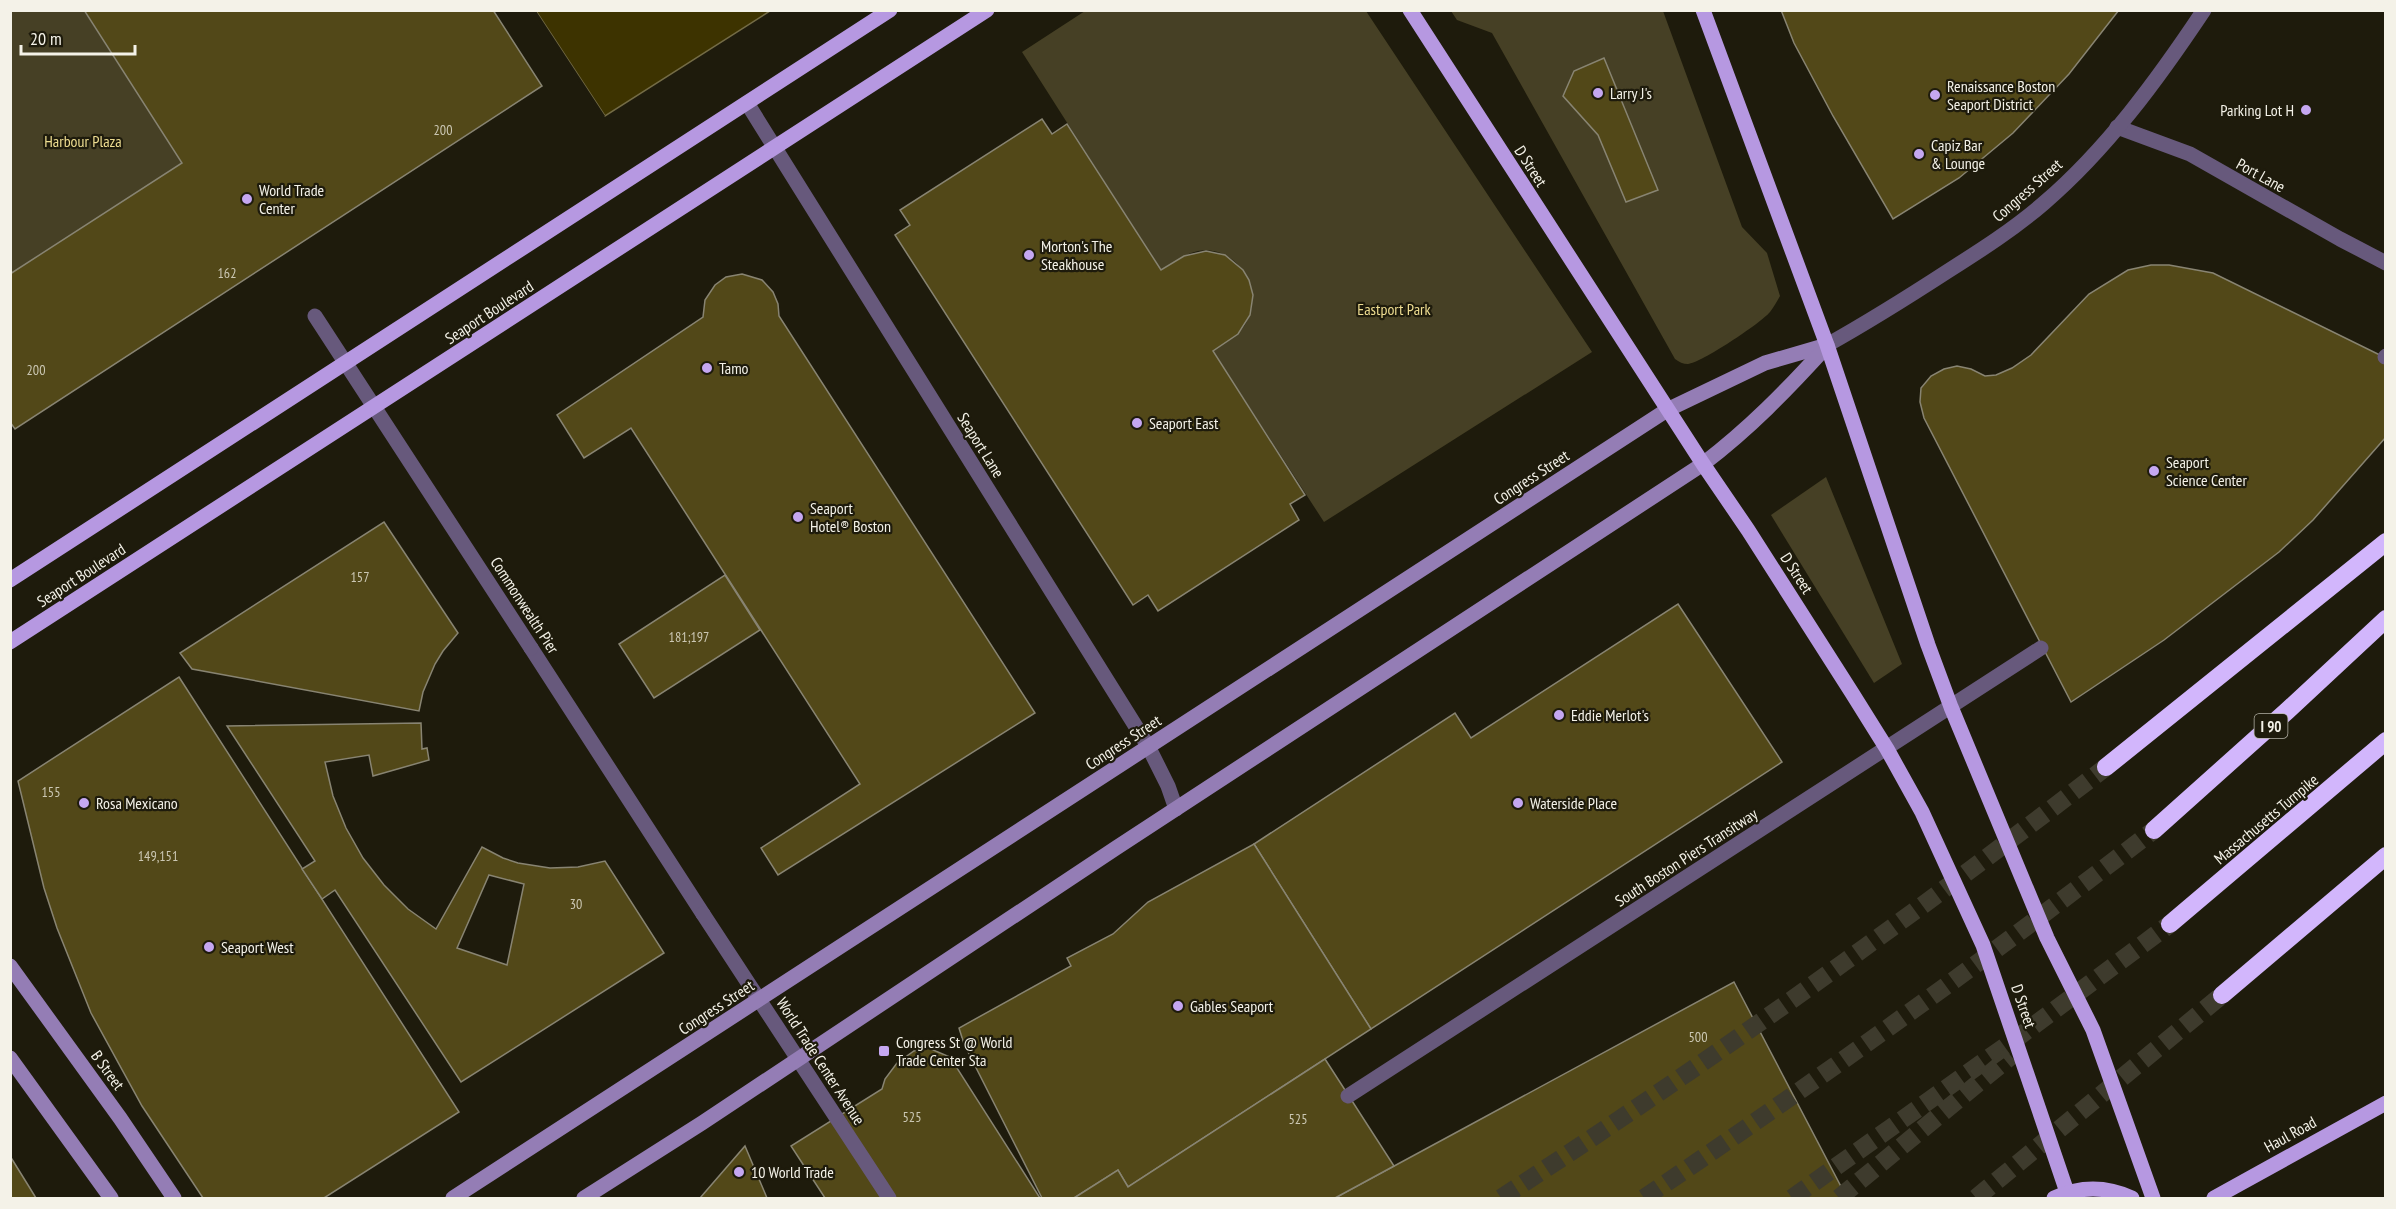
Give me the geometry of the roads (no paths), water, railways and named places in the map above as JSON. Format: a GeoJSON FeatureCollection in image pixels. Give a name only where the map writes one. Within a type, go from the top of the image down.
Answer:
{"type":"FeatureCollection","features":[{"type":"Feature","properties":{"kind":"highway"},"geometry":{"type":"LineString","coordinates":[[2106,767],[2385,542]]}},
{"type":"Feature","properties":{"kind":"highway","name":"I 90"},"geometry":{"type":"LineString","coordinates":[[2154,830],[2287,711],[2385,619]]}},
{"type":"Feature","properties":{"kind":"highway","name":"Massachusetts Turnpike"},"geometry":{"type":"LineString","coordinates":[[2170,924],[2385,741]]}},
{"type":"Feature","properties":{"kind":"highway"},"geometry":{"type":"LineString","coordinates":[[2222,995],[2385,856]]}},
{"type":"Feature","properties":{"kind":"main road","name":"Seaport Boulevard"},"geometry":{"type":"LineString","coordinates":[[10,580],[890,10]]}},
{"type":"Feature","properties":{"kind":"main road","name":"Seaport Boulevard"},"geometry":{"type":"LineString","coordinates":[[10,642],[987,10]]}},
{"type":"Feature","properties":{"kind":"main road","name":"D Street"},"geometry":{"type":"LineString","coordinates":[[1410,10],[1702,464],[1748,530],[1887,749],[1927,821],[1983,945],[2048,1133],[2063,1197]]}},
{"type":"Feature","properties":{"kind":"main road"},"geometry":{"type":"LineString","coordinates":[[1703,10],[1827,345],[1951,707],[2047,938],[2092,1030],[2153,1198]]}},
{"type":"Feature","properties":{"kind":"main road","name":"Congress Street"},"geometry":{"type":"LineString","coordinates":[[453,1198],[1667,410],[1765,363],[1827,345]]}},
{"type":"Feature","properties":{"kind":"main road","name":"Congress Street"},"geometry":{"type":"LineString","coordinates":[[584,1198],[702,1123],[1702,464],[1741,435],[1827,345]]}},
{"type":"Feature","properties":{"kind":"main road","name":"B Street"},"geometry":{"type":"LineString","coordinates":[[10,966],[120,1118],[174,1198]]}},
{"type":"Feature","properties":{"kind":"main road"},"geometry":{"type":"LineString","coordinates":[[10,1059],[111,1198]]}},
{"type":"Feature","properties":{"kind":"main road","name":"Haul Road"},"geometry":{"type":"LineString","coordinates":[[2214,1198],[2385,1103]]}},
{"type":"Feature","properties":{"kind":"main road"},"geometry":{"type":"LineString","coordinates":[[2063,1197],[2085,1189],[2102,1189],[2132,1198]]}},
{"type":"Feature","properties":{"kind":"street","name":"Congress Street"},"geometry":{"type":"LineString","coordinates":[[1827,345],[1879,316],[2020,223],[2066,182],[2116,127],[2163,68],[2204,10]]}},
{"type":"Feature","properties":{"kind":"street","name":"Seaport Lane"},"geometry":{"type":"LineString","coordinates":[[747,103],[1148,747],[1164,776],[1176,809]]}},
{"type":"Feature","properties":{"kind":"street","name":"Port Lane"},"geometry":{"type":"LineString","coordinates":[[2116,127],[2190,154],[2330,234],[2385,262]]}},
{"type":"Feature","properties":{"kind":"street","name":"Commonwealth Pier"},"geometry":{"type":"LineString","coordinates":[[315,316],[703,914]]}},
{"type":"Feature","properties":{"kind":"street","name":"South Boston Piers Transitway"},"geometry":{"type":"LineString","coordinates":[[1348,1096],[2041,648]]}},
{"type":"Feature","properties":{"kind":"street","name":"World Trade Center Avenue"},"geometry":{"type":"LineString","coordinates":[[703,914],[889,1198]]}},
{"type":"Feature","properties":{"kind":"tunnel"},"geometry":{"type":"LineString","coordinates":[[1501,1198],[1655,1095],[1808,988],[1958,879],[2106,767]]}},
{"type":"Feature","properties":{"kind":"tunnel"},"geometry":{"type":"LineString","coordinates":[[1644,1198],[1902,1018],[2154,830]]}},
{"type":"Feature","properties":{"kind":"tunnel"},"geometry":{"type":"LineString","coordinates":[[1792,1198],[2017,1038],[2170,924]]}},
{"type":"Feature","properties":{"kind":"tunnel"},"geometry":{"type":"LineString","coordinates":[[1976,1198],[2222,995]]}},
{"type":"Feature","properties":{"kind":"tunnel"},"geometry":{"type":"LineString","coordinates":[[1839,1198],[2011,1056]]}},
{"type":"Feature","properties":{"kind":"place","name":"Larry J's"},"geometry":{"type":"Point","coordinates":[1598,93]}},
{"type":"Feature","properties":{"kind":"place","name":"Renaissance Boston Seaport District"},"geometry":{"type":"Point","coordinates":[1935,95]}},
{"type":"Feature","properties":{"kind":"place","name":"Parking Lot H"},"geometry":{"type":"Point","coordinates":[2306,110]}},
{"type":"Feature","properties":{"kind":"place","name":"Capiz Bar & Lounge"},"geometry":{"type":"Point","coordinates":[1919,154]}},
{"type":"Feature","properties":{"kind":"place","name":"World Trade Center"},"geometry":{"type":"Point","coordinates":[247,199]}},
{"type":"Feature","properties":{"kind":"place","name":"Morton's The Steakhouse"},"geometry":{"type":"Point","coordinates":[1029,255]}},
{"type":"Feature","properties":{"kind":"place","name":"Tamo"},"geometry":{"type":"Point","coordinates":[707,368]}},
{"type":"Feature","properties":{"kind":"place","name":"Seaport East"},"geometry":{"type":"Point","coordinates":[1137,423]}},
{"type":"Feature","properties":{"kind":"place","name":"Seaport Science Center"},"geometry":{"type":"Point","coordinates":[2154,471]}},
{"type":"Feature","properties":{"kind":"place","name":"Seaport Hotel® Boston"},"geometry":{"type":"Point","coordinates":[798,517]}},
{"type":"Feature","properties":{"kind":"place","name":"Eddie Merlot's"},"geometry":{"type":"Point","coordinates":[1559,715]}},
{"type":"Feature","properties":{"kind":"place","name":"Rosa Mexicano"},"geometry":{"type":"Point","coordinates":[84,803]}},
{"type":"Feature","properties":{"kind":"place","name":"Waterside Place"},"geometry":{"type":"Point","coordinates":[1518,803]}},
{"type":"Feature","properties":{"kind":"place","name":"Seaport West"},"geometry":{"type":"Point","coordinates":[209,947]}},
{"type":"Feature","properties":{"kind":"place","name":"Gables Seaport"},"geometry":{"type":"Point","coordinates":[1178,1006]}},
{"type":"Feature","properties":{"kind":"place","name":"Congress St @ World Trade Center Sta"},"geometry":{"type":"Point","coordinates":[884,1051]}},
{"type":"Feature","properties":{"kind":"place","name":"10 World Trade"},"geometry":{"type":"Point","coordinates":[739,1172]}},
{"type":"Feature","properties":{"kind":"park label","name":"Harbour Plaza"},"geometry":{"type":"Point","coordinates":[83,141]}},
{"type":"Feature","properties":{"kind":"park label","name":"Eastport Park"},"geometry":{"type":"Point","coordinates":[1394,309]}}]}
